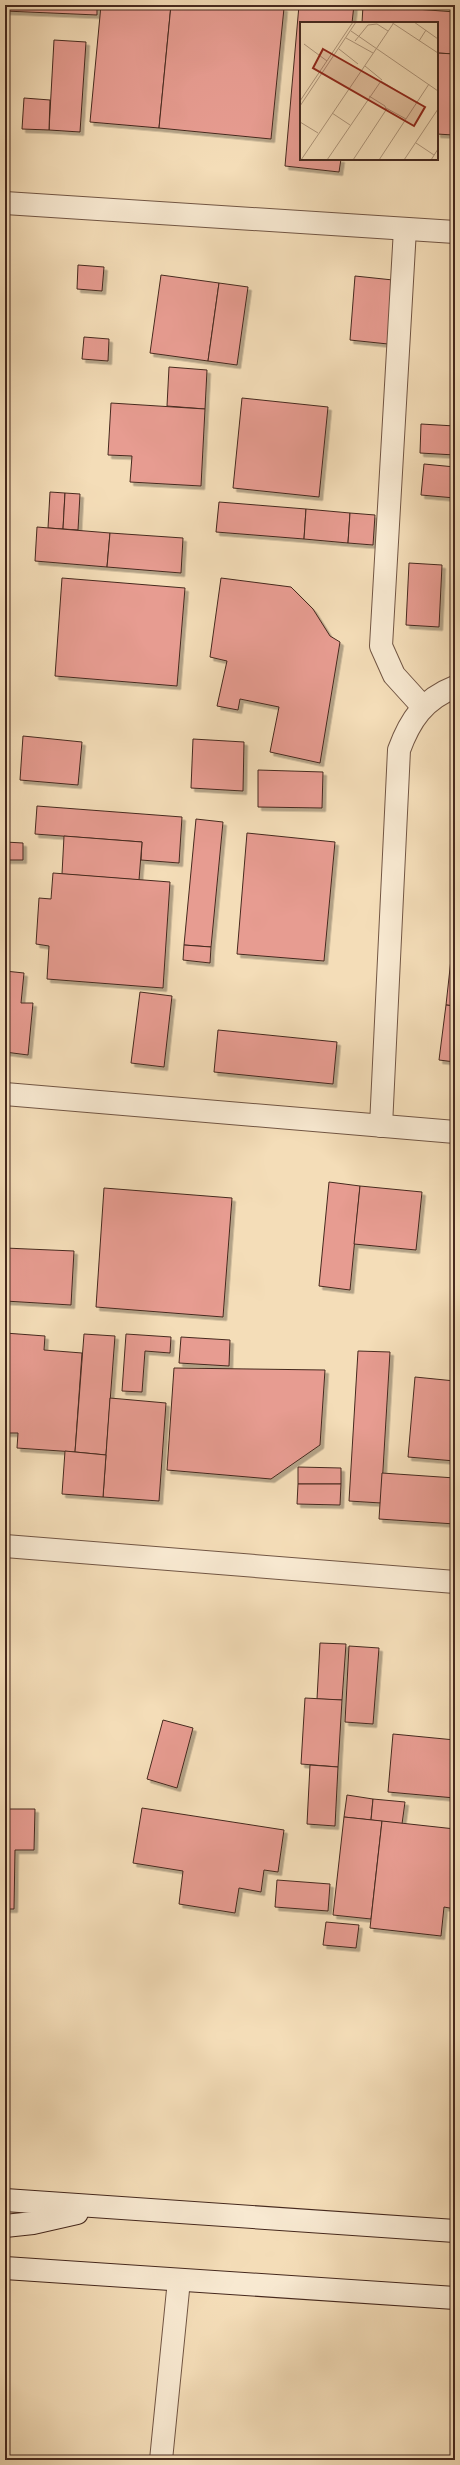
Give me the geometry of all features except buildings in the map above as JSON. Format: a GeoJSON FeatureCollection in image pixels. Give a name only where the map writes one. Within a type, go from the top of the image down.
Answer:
{"type":"FeatureCollection","features":[{"type":"Feature","properties":{"kind":"street"},"geometry":{"type":"LineString","coordinates":[[5,204],[455,232]]}},
{"type":"Feature","properties":{"kind":"street"},"geometry":{"type":"LineString","coordinates":[[406,229],[381,646],[394,674],[424,707]]}},
{"type":"Feature","properties":{"kind":"street"},"geometry":{"type":"LineString","coordinates":[[381,1126],[399,750],[408,727],[424,707],[443,691],[455,687]]}},
{"type":"Feature","properties":{"kind":"street"},"geometry":{"type":"LineString","coordinates":[[5,1094],[455,1132]]}},
{"type":"Feature","properties":{"kind":"street"},"geometry":{"type":"LineString","coordinates":[[5,1546],[455,1582]]}},
{"type":"Feature","properties":{"kind":"street"},"geometry":{"type":"LineString","coordinates":[[5,2200],[98,2208],[455,2230]]}},
{"type":"Feature","properties":{"kind":"street"},"geometry":{"type":"LineString","coordinates":[[5,2226],[33,2223],[98,2208]]}},
{"type":"Feature","properties":{"kind":"street"},"geometry":{"type":"LineString","coordinates":[[5,2268],[455,2298]]}},
{"type":"Feature","properties":{"kind":"street"},"geometry":{"type":"LineString","coordinates":[[162,2460],[179,2280]]}}]}
